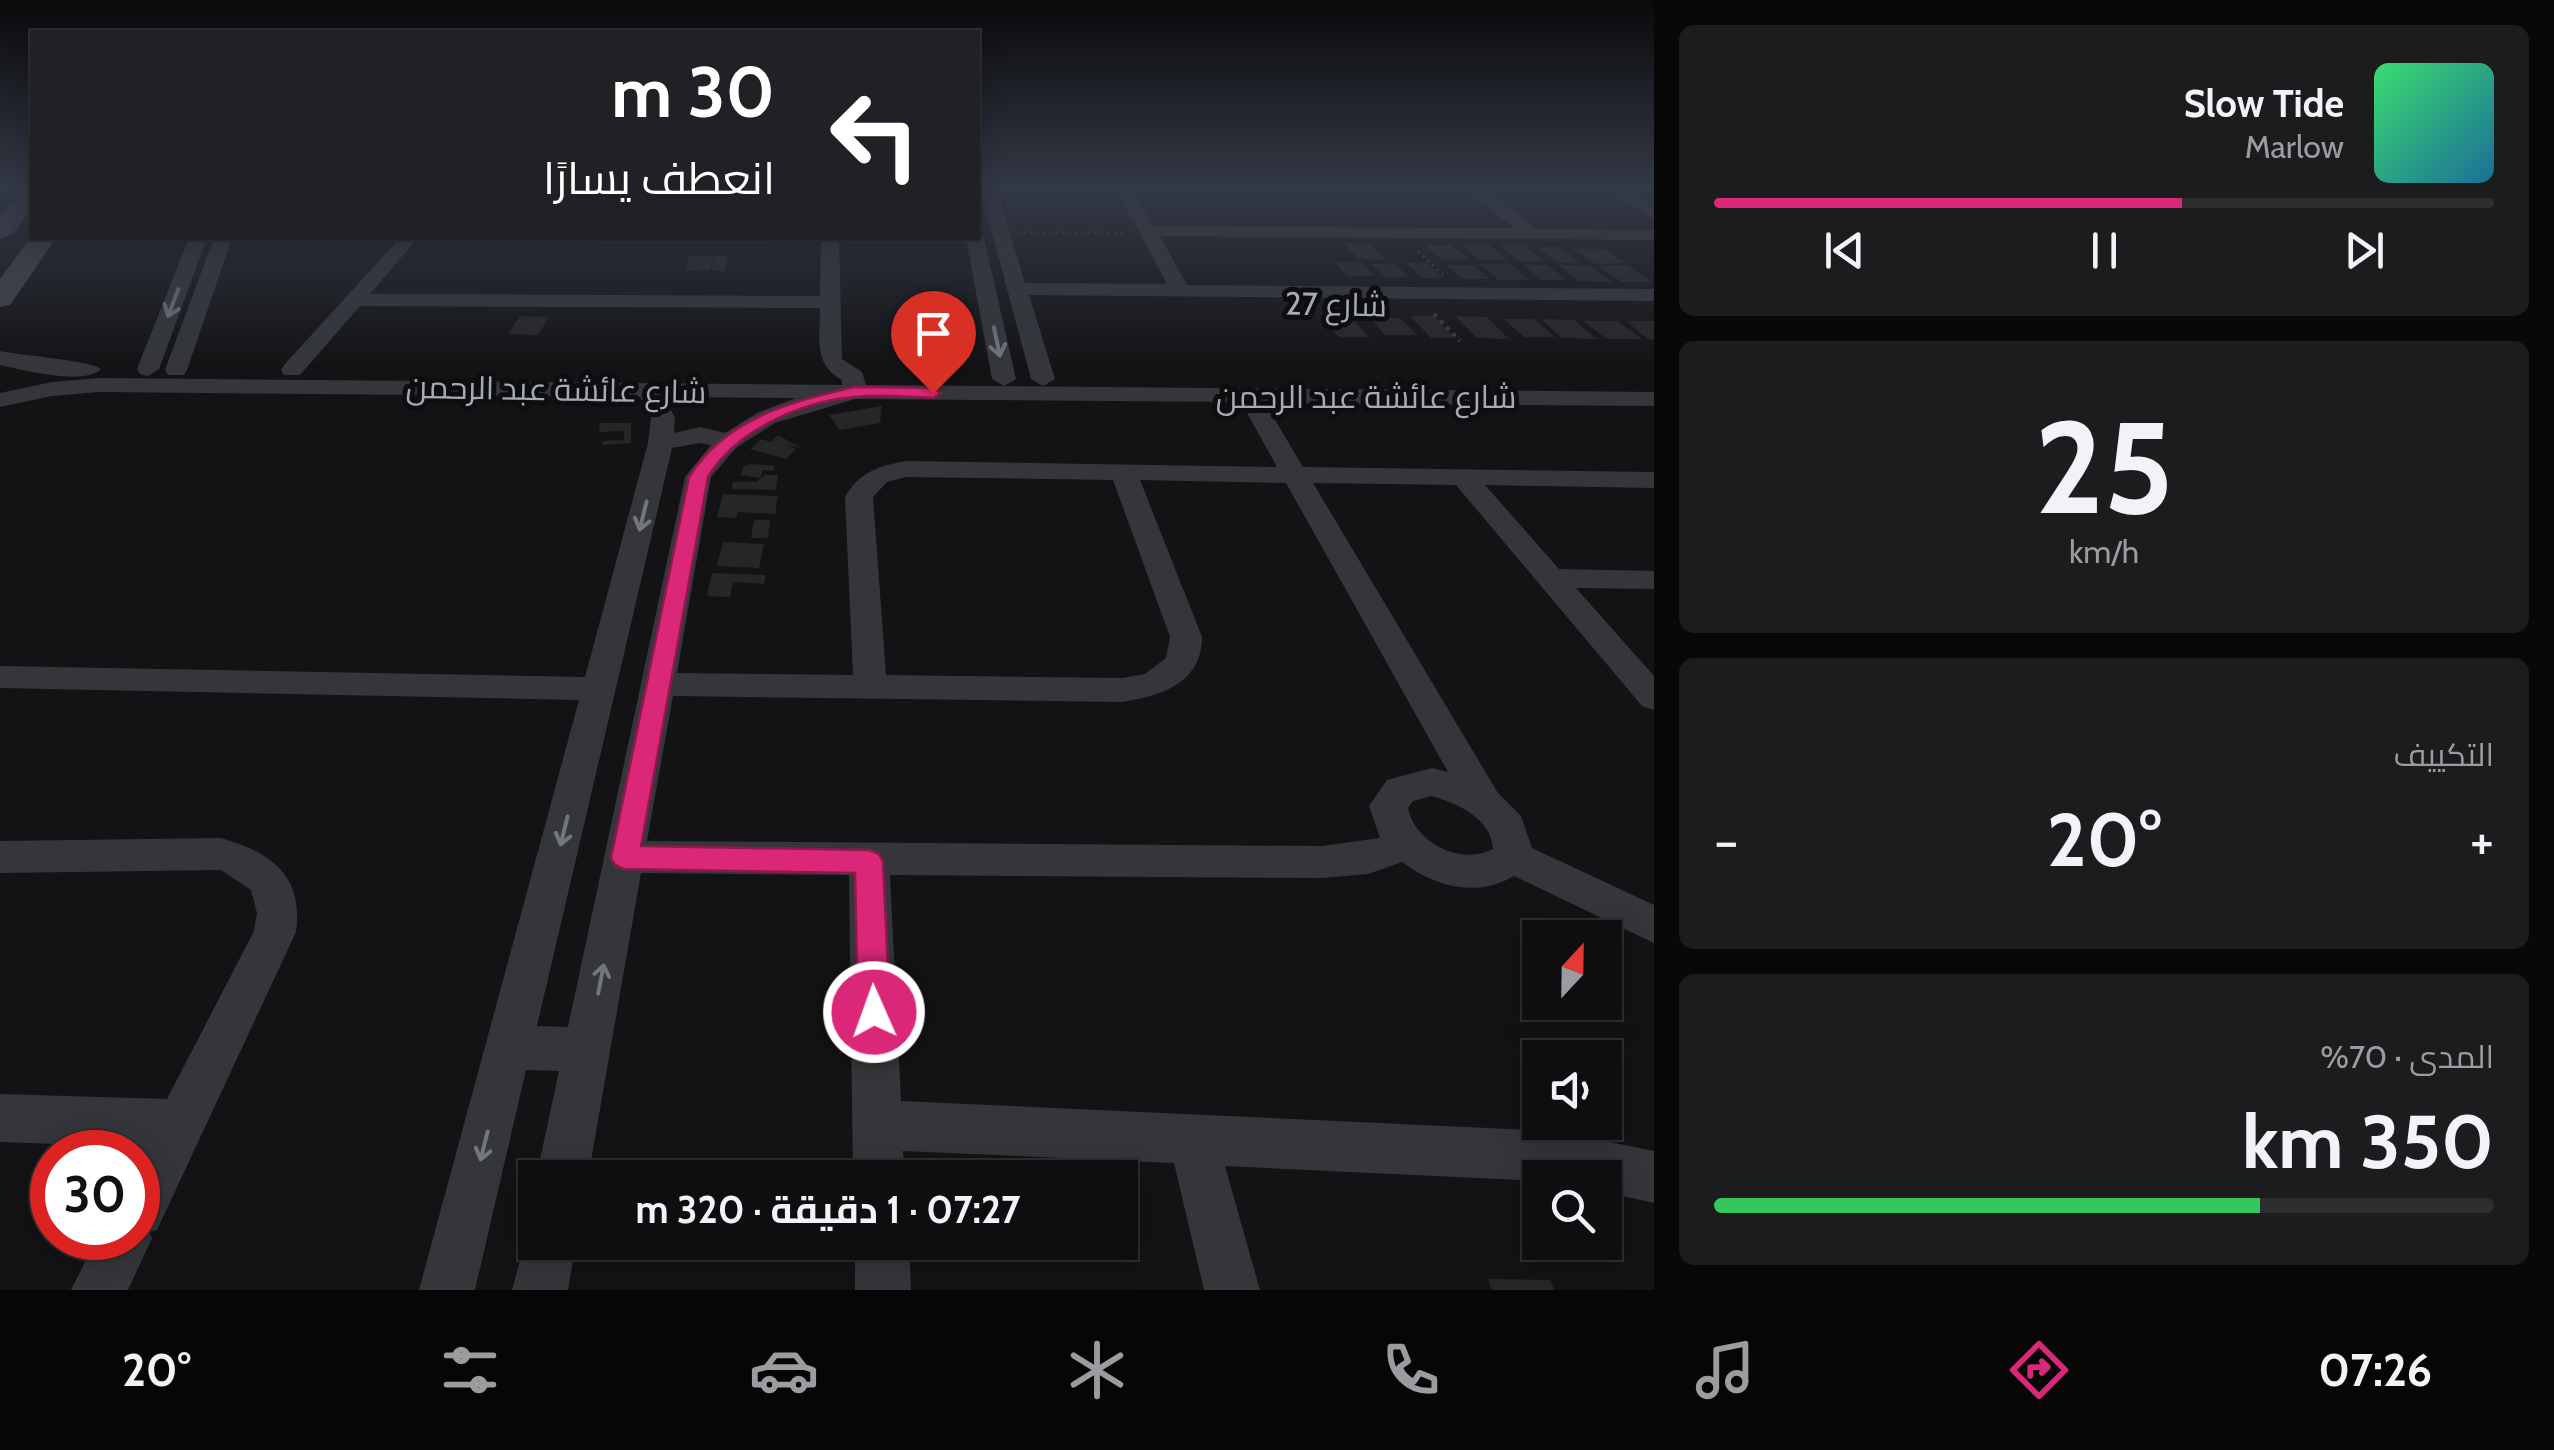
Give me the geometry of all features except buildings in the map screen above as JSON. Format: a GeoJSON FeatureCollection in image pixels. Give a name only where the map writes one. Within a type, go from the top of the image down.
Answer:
{"type":"FeatureCollection","features":[{"type":"Feature","properties":{"kind":"main road"},"geometry":{"type":"LineString","coordinates":[[0,299],[6,267],[30,247]]}},
{"type":"Feature","properties":{"kind":"street"},"geometry":{"type":"LineString","coordinates":[[148,370],[195,247]]}},
{"type":"Feature","properties":{"kind":"street"},"geometry":{"type":"LineString","coordinates":[[176,370],[220,247]]}},
{"type":"Feature","properties":{"kind":"street"},"geometry":{"type":"LineString","coordinates":[[292,370],[400,247]]}},
{"type":"Feature","properties":{"kind":"street"},"geometry":{"type":"LineString","coordinates":[[566,1160],[698,477],[728,442],[756,422],[854,384],[831,359],[830,247]]}},
{"type":"Feature","properties":{"kind":"street"},"geometry":{"type":"LineString","coordinates":[[977,247],[1004,379]]}},
{"type":"Feature","properties":{"kind":"street"},"geometry":{"type":"LineString","coordinates":[[1004,247],[1043,379]]}},
{"type":"Feature","properties":{"kind":"street"},"geometry":{"type":"LineString","coordinates":[[1157,247],[1181,291]]}},
{"type":"Feature","properties":{"kind":"street","name":"شارع 27"},"geometry":{"type":"LineString","coordinates":[[1017,295],[1181,291],[1654,295]]}},
{"type":"Feature","properties":{"kind":"street","name":"شارع 27"},"geometry":{"type":"LineString","coordinates":[[1017,295],[1654,306]]}},
{"type":"Feature","properties":{"kind":"street"},"geometry":{"type":"LineString","coordinates":[[354,300],[828,302]]}},
{"type":"Feature","properties":{"kind":"street","name":"شارع عائشة عبد الرحمن"},"geometry":{"type":"LineString","coordinates":[[0,358],[67,369],[292,370],[569,382],[648,390],[1043,379],[1654,399]]}},
{"type":"Feature","properties":{"kind":"street"},"geometry":{"type":"LineString","coordinates":[[52,389],[47,384],[50,378],[67,369]]}},
{"type":"Feature","properties":{"kind":"street","name":"شارع عائشة عبد الرحمن"},"geometry":{"type":"LineString","coordinates":[[0,400],[52,389],[99,385],[854,384],[1249,396],[1379,389],[1654,384]]}},
{"type":"Feature","properties":{"kind":"street"},"geometry":{"type":"LineString","coordinates":[[447,1290],[662,443],[663,418],[648,390]]}},
{"type":"Feature","properties":{"kind":"street"},"geometry":{"type":"LineString","coordinates":[[1249,396],[1483,801]]}},
{"type":"Feature","properties":{"kind":"street"},"geometry":{"type":"LineString","coordinates":[[662,443],[700,435],[728,442]]}},
{"type":"Feature","properties":{"kind":"street"},"geometry":{"type":"LineString","coordinates":[[870,687],[859,503],[865,485],[878,476],[906,470],[1654,480]]}},
{"type":"Feature","properties":{"kind":"street"},"geometry":{"type":"LineString","coordinates":[[659,684],[1122,690],[1150,685],[1172,673],[1185,656],[1186,637],[1123,472]]}},
{"type":"Feature","properties":{"kind":"street"},"geometry":{"type":"LineString","coordinates":[[1463,477],[1654,698]]}},
{"type":"Feature","properties":{"kind":"street"},"geometry":{"type":"LineString","coordinates":[[1550,578],[1654,580]]}},
{"type":"Feature","properties":{"kind":"street"},"geometry":{"type":"LineString","coordinates":[[614,634],[668,636]]}},
{"type":"Feature","properties":{"kind":"street"},"geometry":{"type":"LineString","coordinates":[[0,677],[600,688]]}},
{"type":"Feature","properties":{"kind":"street"},"geometry":{"type":"LineString","coordinates":[[1432,782],[1483,801],[1504,819],[1514,839],[1513,857],[1501,869],[1480,874],[1454,871],[1428,861],[1406,845],[1390,826],[1386,807],[1393,792],[1410,784],[1432,782]]}},
{"type":"Feature","properties":{"kind":"street"},"geometry":{"type":"LineString","coordinates":[[624,858],[1346,862],[1406,845]]}},
{"type":"Feature","properties":{"kind":"street"},"geometry":{"type":"LineString","coordinates":[[0,858],[221,854],[257,868],[276,896],[275,932],[160,1165]]}},
{"type":"Feature","properties":{"kind":"street"},"geometry":{"type":"LineString","coordinates":[[1513,857],[1654,925]]}},
{"type":"Feature","properties":{"kind":"street"},"geometry":{"type":"LineString","coordinates":[[869,862],[879,1160]]}},
{"type":"Feature","properties":{"kind":"street"},"geometry":{"type":"LineString","coordinates":[[509,1047],[587,1050]]}},
{"type":"Feature","properties":{"kind":"street"},"geometry":{"type":"LineString","coordinates":[[0,1118],[180,1124]]}},
{"type":"Feature","properties":{"kind":"street"},"geometry":{"type":"LineString","coordinates":[[878,1125],[1556,1156],[1654,1178]]}},
{"type":"Feature","properties":{"kind":"street"},"geometry":{"type":"LineString","coordinates":[[1194,1139],[1232,1290]]}},
{"type":"Feature","properties":{"kind":"street"},"geometry":{"type":"LineString","coordinates":[[100,1290],[114,1260]]}},
{"type":"Feature","properties":{"kind":"street"},"geometry":{"type":"LineString","coordinates":[[540,1290],[546,1260]]}},
{"type":"Feature","properties":{"kind":"street"},"geometry":{"type":"LineString","coordinates":[[882,1260],[883,1290]]}},
{"type":"Feature","properties":{"kind":"path"},"geometry":{"type":"LineString","coordinates":[[1414,247],[1463,294]]}},
{"type":"Feature","properties":{"kind":"path"},"geometry":{"type":"LineString","coordinates":[[1425,305],[1460,341]]}},
{"type":"Feature","properties":{"kind":"route"},"geometry":{"type":"LineString","coordinates":[[874,1012],[869,862],[624,858],[698,477],[706,464],[741,431],[810,401],[854,392],[933,393]]}}]}
